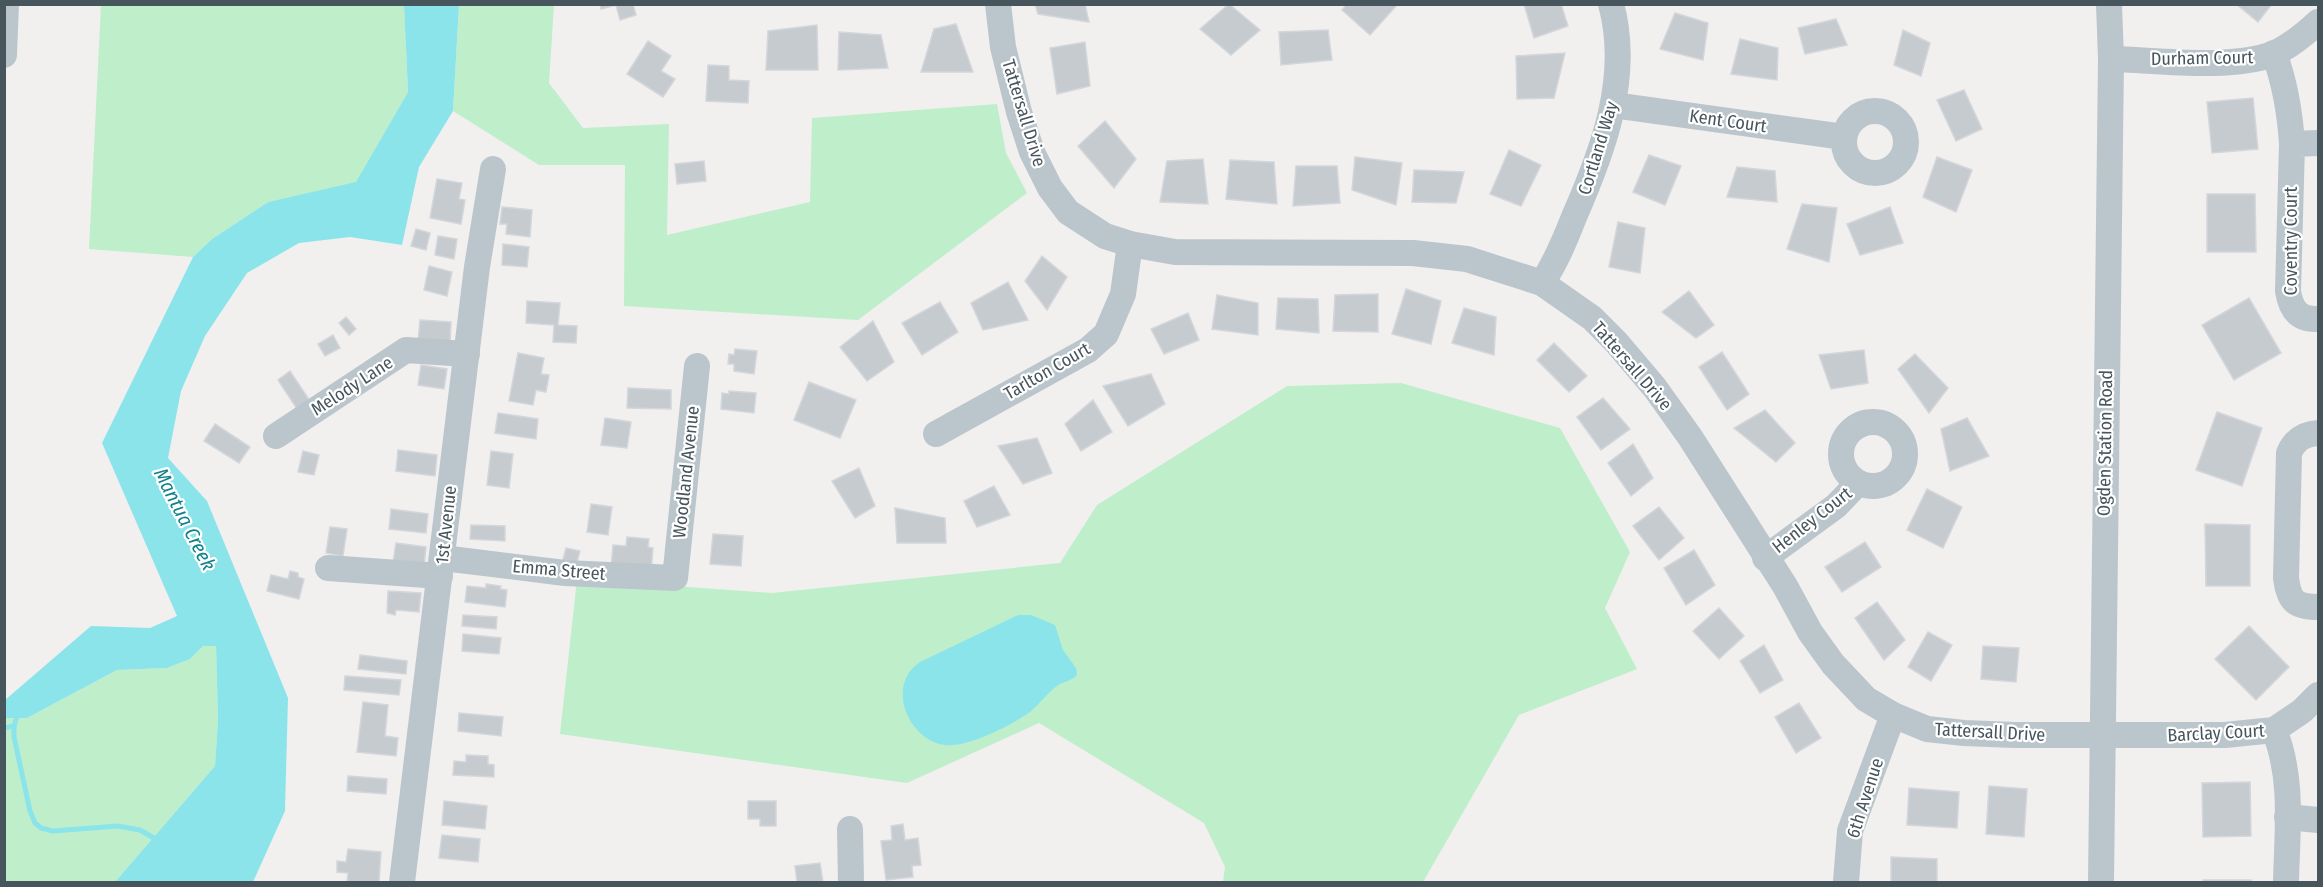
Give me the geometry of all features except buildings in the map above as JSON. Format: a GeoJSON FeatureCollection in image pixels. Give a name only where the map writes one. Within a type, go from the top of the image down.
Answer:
{"type":"FeatureCollection","features":[{"type":"Feature","properties":{"kind":"street"},"geometry":{"type":"LineString","coordinates":[[4,55],[6,4]]}},
{"type":"Feature","properties":{"kind":"street","name":"Tattersall Drive"},"geometry":{"type":"LineString","coordinates":[[998,4],[1004,47],[1019,112],[1032,152],[1050,188],[1068,212],[1083,222],[1105,236],[1130,244],[1175,252],[1434,254],[1467,259],[1542,283],[1592,318],[1655,388],[1690,437],[1765,558],[1785,586],[1810,633],[1833,664],[1866,699],[1893,715],[1927,729],[2014,735],[2102,735]]}},
{"type":"Feature","properties":{"kind":"street","name":"Cortland Way"},"geometry":{"type":"LineString","coordinates":[[1542,283],[1553,267],[1591,179],[1613,105],[1618,53],[1611,4]]}},
{"type":"Feature","properties":{"kind":"street","name":"Ogden Station Road"},"geometry":{"type":"LineString","coordinates":[[2101,882],[2111,59],[2109,4]]}},
{"type":"Feature","properties":{"kind":"street","name":"Durham Court"},"geometry":{"type":"LineString","coordinates":[[2111,59],[2252,60],[2274,53],[2300,38],[2319,22]]}},
{"type":"Feature","properties":{"kind":"street","name":"Coventry Court"},"geometry":{"type":"LineString","coordinates":[[2274,53],[2283,79],[2290,114],[2292,144],[2288,291],[2295,312],[2306,318],[2319,319]]}},
{"type":"Feature","properties":{"kind":"street","name":"Kent Court"},"geometry":{"type":"LineString","coordinates":[[1613,105],[1844,137]]}},
{"type":"Feature","properties":{"kind":"street"},"geometry":{"type":"LineString","coordinates":[[2292,144],[2319,143]]}},
{"type":"Feature","properties":{"kind":"street","name":"1st Avenue"},"geometry":{"type":"LineString","coordinates":[[402,882],[477,267],[493,169]]}},
{"type":"Feature","properties":{"kind":"street","name":"Tarlton Court"},"geometry":{"type":"LineString","coordinates":[[936,434],[1088,350],[1106,334],[1123,294],[1130,244]]}},
{"type":"Feature","properties":{"kind":"street","name":"Melody Lane"},"geometry":{"type":"LineString","coordinates":[[276,436],[406,350],[467,354]]}},
{"type":"Feature","properties":{"kind":"street","name":"Woodland Avenue"},"geometry":{"type":"LineString","coordinates":[[675,578],[697,366]]}},
{"type":"Feature","properties":{"kind":"street"},"geometry":{"type":"LineString","coordinates":[[2319,433],[2301,437],[2293,444],[2289,453],[2286,578],[2288,592],[2294,601],[2302,606],[2319,607]]}},
{"type":"Feature","properties":{"kind":"street","name":"Henley Court"},"geometry":{"type":"LineString","coordinates":[[1765,558],[1836,506],[1858,483]]}},
{"type":"Feature","properties":{"kind":"street","name":"Emma Street"},"geometry":{"type":"LineString","coordinates":[[328,567],[441,567],[675,578]]}},
{"type":"Feature","properties":{"kind":"street","name":"Barclay Court"},"geometry":{"type":"LineString","coordinates":[[2102,735],[2214,735],[2274,730],[2302,711],[2319,695]]}},
{"type":"Feature","properties":{"kind":"street","name":"6th Avenue"},"geometry":{"type":"LineString","coordinates":[[1846,882],[1850,831],[1893,715]]}},
{"type":"Feature","properties":{"kind":"street"},"geometry":{"type":"LineString","coordinates":[[2274,730],[2285,769],[2286,882]]}},
{"type":"Feature","properties":{"kind":"street"},"geometry":{"type":"LineString","coordinates":[[2287,817],[2319,819]]}},
{"type":"Feature","properties":{"kind":"street"},"geometry":{"type":"LineString","coordinates":[[850,829],[851,882]]}},
{"type":"Feature","properties":{"kind":"green space"},"geometry":{"type":"Polygon","coordinates":[[[101,5],[404,5],[408,92],[356,183],[268,202],[212,239],[193,257],[89,249],[101,5]]]}},
{"type":"Feature","properties":{"kind":"green space"},"geometry":{"type":"Polygon","coordinates":[[[459,5],[554,5],[549,83],[583,128],[669,124],[667,235],[810,202],[812,118],[997,104],[1006,153],[1027,193],[858,320],[624,306],[625,165],[539,165],[453,111],[459,5]]]}},
{"type":"Feature","properties":{"kind":"green space"},"geometry":{"type":"Polygon","coordinates":[[[1401,383],[1560,428],[1630,552],[1605,608],[1637,669],[1519,715],[1423,882],[1223,882],[1225,867],[1204,823],[1039,723],[907,783],[560,734],[577,579],[772,593],[1060,563],[1097,505],[1287,386],[1401,383]]]}},
{"type":"Feature","properties":{"kind":"green space"},"geometry":{"type":"Polygon","coordinates":[[[203,646],[216,646],[218,719],[215,766],[115,882],[5,882],[5,718],[27,718],[117,670],[167,668],[190,659],[203,646]]]}},
{"type":"Feature","properties":{"kind":"water","name":"Mantua Creek"},"geometry":{"type":"Polygon","coordinates":[[[404,5],[459,5],[453,111],[419,167],[402,245],[350,237],[299,243],[247,273],[205,336],[181,391],[168,458],[207,501],[288,698],[285,811],[253,882],[115,882],[215,766],[218,719],[216,646],[203,646],[190,659],[167,668],[117,670],[27,718],[5,718],[5,700],[91,626],[150,628],[177,616],[102,443],[193,257],[212,239],[268,202],[356,182],[408,92],[404,5]]]}},
{"type":"Feature","properties":{"kind":"water"},"geometry":{"type":"Polygon","coordinates":[[[1018,615],[1031,615],[1055,625],[1063,650],[1076,668],[1077,675],[1057,686],[1034,709],[1022,717],[977,739],[945,745],[932,741],[921,733],[912,723],[903,697],[904,684],[910,672],[920,662],[1018,615]]]}},
{"type":"Feature","properties":{"kind":"waterway"},"geometry":{"type":"LineString","coordinates":[[18,713],[14,726],[14,737],[30,811],[35,823],[41,828],[53,831],[118,826],[140,830],[159,841]]}},
{"type":"Feature","properties":{"kind":"waterway"},"geometry":{"type":"LineString","coordinates":[[4,728],[14,726]]}}]}
